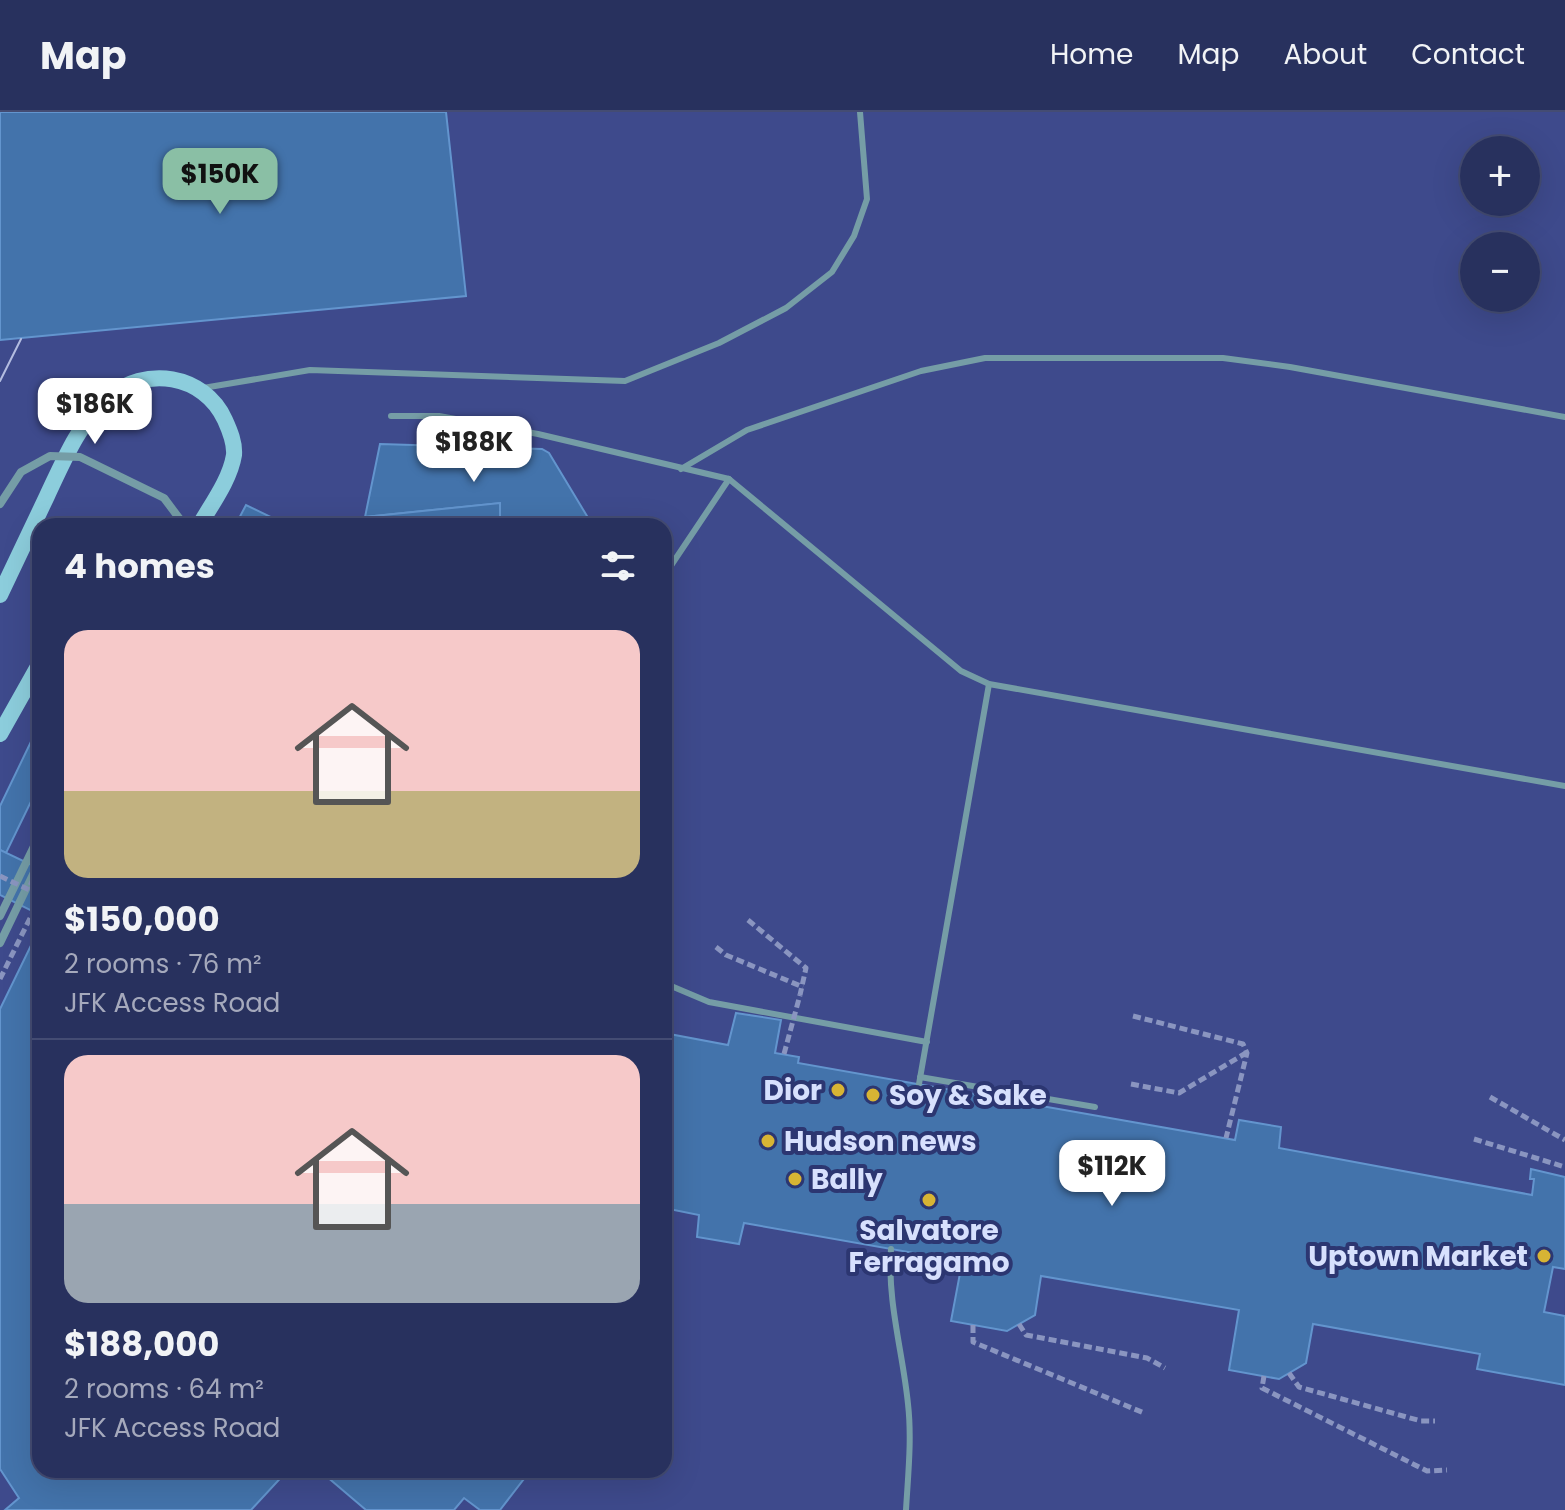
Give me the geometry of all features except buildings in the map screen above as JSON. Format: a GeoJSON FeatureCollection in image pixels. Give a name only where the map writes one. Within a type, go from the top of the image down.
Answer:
{"type":"FeatureCollection","features":[{"type":"Feature","properties":{"kind":"street"},"geometry":{"type":"LineString","coordinates":[[36,518],[69,448],[97,408],[120,388],[143,380],[163,378],[179,380],[211,398],[230,431],[234,455],[228,473],[203,518]]}},
{"type":"Feature","properties":{"kind":"street"},"geometry":{"type":"LineString","coordinates":[[0,504],[21,472],[50,456],[80,457],[164,498],[179,518]]}},
{"type":"Feature","properties":{"kind":"street"},"geometry":{"type":"LineString","coordinates":[[0,595],[32,527]]}},
{"type":"Feature","properties":{"kind":"street"},"geometry":{"type":"LineString","coordinates":[[0,734],[32,677]]}},
{"type":"Feature","properties":{"kind":"street"},"geometry":{"type":"LineString","coordinates":[[0,916],[32,850]]}},
{"type":"Feature","properties":{"kind":"street"},"geometry":{"type":"LineString","coordinates":[[0,943],[32,876]]}},
{"type":"Feature","properties":{"kind":"lane"},"geometry":{"type":"LineString","coordinates":[[199,389],[310,370],[625,381],[719,343],[786,308],[832,272],[840,260],[854,236],[867,199],[860,112]]}},
{"type":"Feature","properties":{"kind":"lane"},"geometry":{"type":"LineString","coordinates":[[681,469],[747,430],[921,371],[985,358],[1223,358],[1290,367],[1565,417]]}},
{"type":"Feature","properties":{"kind":"lane"},"geometry":{"type":"LineString","coordinates":[[391,416],[439,416],[538,434],[729,479],[961,671],[989,684],[1565,786]]}},
{"type":"Feature","properties":{"kind":"lane"},"geometry":{"type":"LineString","coordinates":[[672,564],[729,479]]}},
{"type":"Feature","properties":{"kind":"lane"},"geometry":{"type":"LineString","coordinates":[[989,684],[920,1080],[1095,1107]]}},
{"type":"Feature","properties":{"kind":"lane"},"geometry":{"type":"LineString","coordinates":[[672,986],[709,1002],[927,1042]]}},
{"type":"Feature","properties":{"kind":"lane"},"geometry":{"type":"LineString","coordinates":[[891,1249],[898,1344],[908,1405],[906,1510]]}},
{"type":"Feature","properties":{"kind":"path"},"geometry":{"type":"LineString","coordinates":[[0,876],[32,892]]}},
{"type":"Feature","properties":{"kind":"path"},"geometry":{"type":"LineString","coordinates":[[0,979],[32,913]]}},
{"type":"Feature","properties":{"kind":"path"},"geometry":{"type":"LineString","coordinates":[[748,920],[806,968],[784,1054]]}},
{"type":"Feature","properties":{"kind":"path"},"geometry":{"type":"LineString","coordinates":[[716,947],[726,955],[803,987]]}},
{"type":"Feature","properties":{"kind":"path"},"geometry":{"type":"LineString","coordinates":[[1133,1016],[1243,1044],[1247,1053],[1226,1138]]}},
{"type":"Feature","properties":{"kind":"path"},"geometry":{"type":"LineString","coordinates":[[1131,1084],[1179,1093],[1247,1053]]}},
{"type":"Feature","properties":{"kind":"path"},"geometry":{"type":"LineString","coordinates":[[1490,1097],[1565,1140]]}},
{"type":"Feature","properties":{"kind":"path"},"geometry":{"type":"LineString","coordinates":[[1474,1139],[1565,1167]]}},
{"type":"Feature","properties":{"kind":"path"},"geometry":{"type":"LineString","coordinates":[[1019,1324],[1026,1335],[1147,1358],[1165,1368]]}},
{"type":"Feature","properties":{"kind":"path"},"geometry":{"type":"LineString","coordinates":[[973,1325],[973,1342],[1144,1413]]}},
{"type":"Feature","properties":{"kind":"path"},"geometry":{"type":"LineString","coordinates":[[1289,1373],[1299,1387],[1421,1421],[1435,1421]]}},
{"type":"Feature","properties":{"kind":"path"},"geometry":{"type":"LineString","coordinates":[[1264,1376],[1262,1388],[1427,1471],[1447,1470]]}},
{"type":"Feature","properties":{"kind":"shaded area"},"geometry":{"type":"Polygon","coordinates":[[[0,112],[1565,112],[1565,1510],[0,1510],[0,112]]]}},
{"type":"Feature","properties":{"kind":"tram line"},"geometry":{"type":"LineString","coordinates":[[0,381],[21,339]]}},
{"type":"Feature","properties":{"kind":"place","name":"Dior"},"geometry":{"type":"Point","coordinates":[838,1090]}},
{"type":"Feature","properties":{"kind":"place","name":"Soy & Sake"},"geometry":{"type":"Point","coordinates":[873,1095]}},
{"type":"Feature","properties":{"kind":"place","name":"Hudson news"},"geometry":{"type":"Point","coordinates":[768,1141]}},
{"type":"Feature","properties":{"kind":"place","name":"Bally"},"geometry":{"type":"Point","coordinates":[795,1179]}},
{"type":"Feature","properties":{"kind":"place","name":"Salvatore Ferragamo"},"geometry":{"type":"Point","coordinates":[929,1200]}},
{"type":"Feature","properties":{"kind":"place","name":"Uptown Market"},"geometry":{"type":"Point","coordinates":[1544,1256]}}]}
